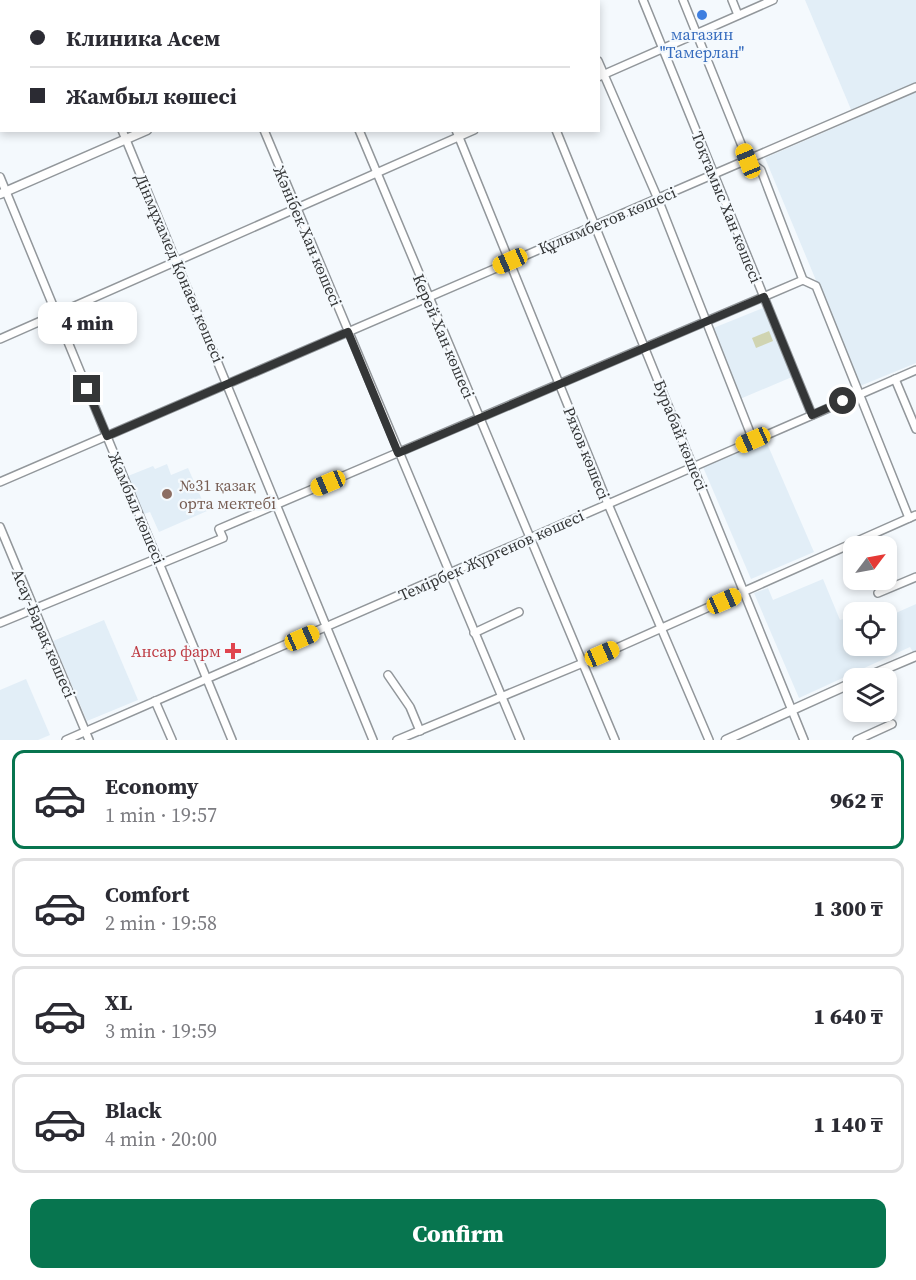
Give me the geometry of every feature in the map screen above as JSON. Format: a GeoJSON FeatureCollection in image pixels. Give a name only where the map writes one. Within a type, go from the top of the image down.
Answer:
{"type":"FeatureCollection","features":[{"type":"Feature","properties":{"kind":"main road"},"geometry":{"type":"LineString","coordinates":[[3,192],[143,132]]}},
{"type":"Feature","properties":{"kind":"main road"},"geometry":{"type":"LineString","coordinates":[[888,668],[916,656]]}},
{"type":"Feature","properties":{"kind":"main road"},"geometry":{"type":"LineString","coordinates":[[726,740],[843,687]]}},
{"type":"Feature","properties":{"kind":"street","name":"Тоқтамыс Хан көшесі"},"geometry":{"type":"LineString","coordinates":[[643,0],[812,415]]}},
{"type":"Feature","properties":{"kind":"street"},"geometry":{"type":"LineString","coordinates":[[398,740],[583,663],[912,516],[859,395],[816,286],[803,280],[761,170],[748,161],[683,0]]}},
{"type":"Feature","properties":{"kind":"street"},"geometry":{"type":"LineString","coordinates":[[732,0],[738,15]]}},
{"type":"Feature","properties":{"kind":"street"},"geometry":{"type":"LineString","coordinates":[[753,440],[658,199],[601,76],[662,47],[773,0]]}},
{"type":"Feature","properties":{"kind":"street","name":"Құлымбетов көшесі"},"geometry":{"type":"LineString","coordinates":[[0,482],[916,87]]}},
{"type":"Feature","properties":{"kind":"street","name":"Дінмұхамед Қонаев көшесі"},"geometry":{"type":"LineString","coordinates":[[123,132],[373,740]]}},
{"type":"Feature","properties":{"kind":"street","name":"Жәнібек Хан көшесі"},"geometry":{"type":"LineString","coordinates":[[265,132],[520,740]]}},
{"type":"Feature","properties":{"kind":"street","name":"Керей Хан көшесі"},"geometry":{"type":"LineString","coordinates":[[360,132],[615,740]]}},
{"type":"Feature","properties":{"kind":"street","name":"Бурабай көшесі"},"geometry":{"type":"LineString","coordinates":[[557,132],[647,348],[804,740]]}},
{"type":"Feature","properties":{"kind":"street"},"geometry":{"type":"LineString","coordinates":[[0,339],[377,174],[458,134]]}},
{"type":"Feature","properties":{"kind":"street","name":"Ряхов көшесі"},"geometry":{"type":"LineString","coordinates":[[458,134],[608,504],[709,740]]}},
{"type":"Feature","properties":{"kind":"street","name":"Жамбыл көшесі"},"geometry":{"type":"LineString","coordinates":[[0,177],[3,192],[57,314],[232,740]]}},
{"type":"Feature","properties":{"kind":"street"},"geometry":{"type":"LineString","coordinates":[[0,623],[223,538],[219,529],[803,280]]}},
{"type":"Feature","properties":{"kind":"street","name":"Темірбек Жүргенов көшесі"},"geometry":{"type":"LineString","coordinates":[[66,740],[916,370]]}},
{"type":"Feature","properties":{"kind":"street"},"geometry":{"type":"LineString","coordinates":[[895,379],[916,429]]}},
{"type":"Feature","properties":{"kind":"street","name":"Асау-Барақ көшесі"},"geometry":{"type":"LineString","coordinates":[[0,527],[88,740]]}},
{"type":"Feature","properties":{"kind":"street"},"geometry":{"type":"LineString","coordinates":[[878,593],[916,577]]}},
{"type":"Feature","properties":{"kind":"street"},"geometry":{"type":"LineString","coordinates":[[474,633],[519,612]]}},
{"type":"Feature","properties":{"kind":"street"},"geometry":{"type":"LineString","coordinates":[[388,675],[410,707],[420,731]]}},
{"type":"Feature","properties":{"kind":"street"},"geometry":{"type":"LineString","coordinates":[[155,702],[172,740]]}},
{"type":"Feature","properties":{"kind":"street"},"geometry":{"type":"LineString","coordinates":[[857,740],[892,724]]}},
{"type":"Feature","properties":{"kind":"shaded area"},"geometry":{"type":"Polygon","coordinates":[[[805,0],[916,0],[916,363],[860,386],[765,158],[855,119],[805,0]]]}},
{"type":"Feature","properties":{"kind":"shaded area"},"geometry":{"type":"Polygon","coordinates":[[[763,308],[792,377],[740,399],[711,329],[763,308]]]}},
{"type":"Feature","properties":{"kind":"shaded area"},"geometry":{"type":"Polygon","coordinates":[[[766,441],[814,552],[751,579],[703,467],[766,441]]]}},
{"type":"Feature","properties":{"kind":"shaded area","name":"№31 қазақ орта мектебі"},"geometry":{"type":"Polygon","coordinates":[[[167,464],[171,475],[188,468],[207,511],[159,532],[150,512],[144,514],[128,476],[153,466],[155,469],[167,464]]]}},
{"type":"Feature","properties":{"kind":"shaded area"},"geometry":{"type":"Polygon","coordinates":[[[823,579],[840,620],[843,619],[843,656],[890,656],[864,668],[843,668],[843,678],[799,698],[754,593],[768,588],[773,600],[823,579]]]}},
{"type":"Feature","properties":{"kind":"shaded area"},"geometry":{"type":"Polygon","coordinates":[[[916,604],[916,651],[913,652],[910,647],[897,653],[897,613],[916,604]]]}},
{"type":"Feature","properties":{"kind":"shaded area"},"geometry":{"type":"Polygon","coordinates":[[[104,620],[138,700],[87,721],[53,641],[104,620]]]}},
{"type":"Feature","properties":{"kind":"shaded area"},"geometry":{"type":"Polygon","coordinates":[[[26,679],[50,735],[38,740],[0,740],[0,690],[26,679]]]}},
{"type":"Feature","properties":{"kind":"green space"},"geometry":{"type":"Polygon","coordinates":[[[769,331],[773,341],[756,348],[752,338],[769,331]]]}},
{"type":"Feature","properties":{"kind":"place","name":"магазин \"Тамерлан\""},"geometry":{"type":"Point","coordinates":[702,15]}},
{"type":"Feature","properties":{"kind":"place","name":"№31 қазақ орта мектебі"},"geometry":{"type":"Point","coordinates":[167,494]}},
{"type":"Feature","properties":{"kind":"place","name":"Ансар фарм"},"geometry":{"type":"Point","coordinates":[233,651]}},
{"type":"Feature","properties":{"kind":"route"},"geometry":{"type":"LineString","coordinates":[[87,389],[107,436],[348,332],[398,453],[764,297],[812,415],[843,401]]}}]}
